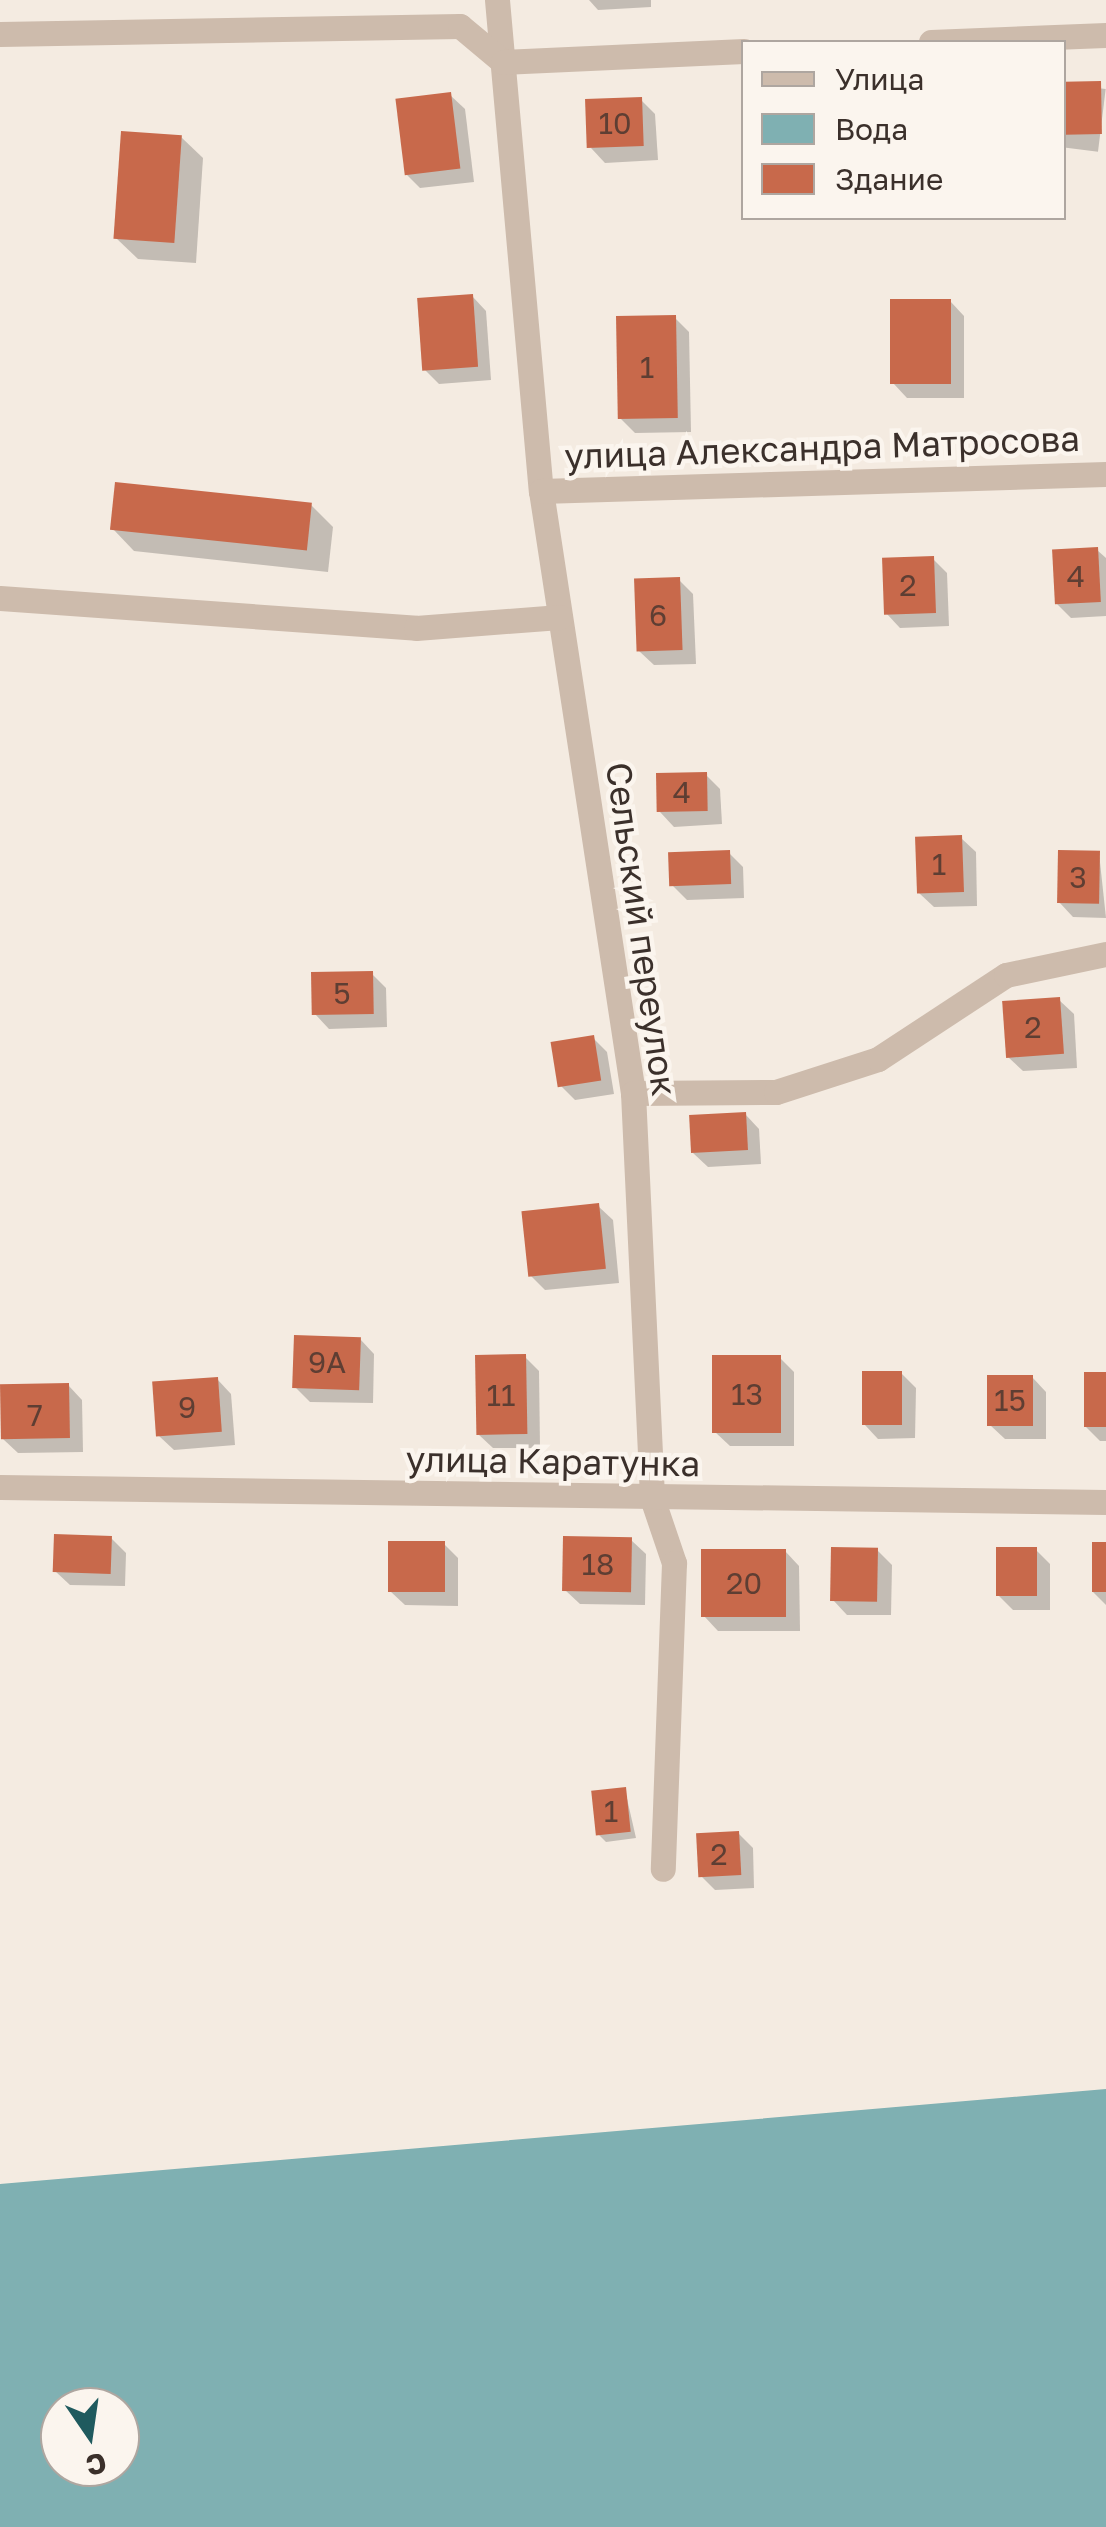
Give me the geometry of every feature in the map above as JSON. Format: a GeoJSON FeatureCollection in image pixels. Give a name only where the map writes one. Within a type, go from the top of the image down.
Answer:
{"type":"FeatureCollection","features":[{"type":"Feature","properties":{"kind":"street","name":"Сельский переулок"},"geometry":{"type":"LineString","coordinates":[[497,0],[540,490],[633,1093],[652,1498],[674,1563],[664,1869]]}},
{"type":"Feature","properties":{"kind":"street"},"geometry":{"type":"LineString","coordinates":[[0,34],[460,26],[503,62],[741,51]]}},
{"type":"Feature","properties":{"kind":"street"},"geometry":{"type":"LineString","coordinates":[[975,40],[1106,34]]}},
{"type":"Feature","properties":{"kind":"street","name":"улица Александра Матросова"},"geometry":{"type":"LineString","coordinates":[[540,490],[1106,474]]}},
{"type":"Feature","properties":{"kind":"street"},"geometry":{"type":"LineString","coordinates":[[0,598],[416,628],[560,617]]}},
{"type":"Feature","properties":{"kind":"street"},"geometry":{"type":"LineString","coordinates":[[633,1093],[776,1092],[878,1059],[1006,975],[1106,954]]}},
{"type":"Feature","properties":{"kind":"street","name":"улица Каратунка"},"geometry":{"type":"LineString","coordinates":[[0,1487],[1106,1502]]}},
{"type":"Feature","properties":{"kind":"water"},"geometry":{"type":"Polygon","coordinates":[[[1106,2089],[1106,2527],[0,2527],[0,2184],[1106,2089]]]}},
{"type":"Feature","properties":{"kind":"building"},"geometry":{"type":"Polygon","coordinates":[[[1101,81],[1102,134],[1066,135],[1066,82],[1101,81]]]}},
{"type":"Feature","properties":{"kind":"building"},"geometry":{"type":"Polygon","coordinates":[[[451,92],[460,168],[405,175],[395,99],[451,92]]]}},
{"type":"Feature","properties":{"kind":"building"},"geometry":{"type":"Polygon","coordinates":[[[642,97],[644,146],[587,148],[585,99],[642,97]]]}},
{"type":"Feature","properties":{"kind":"building"},"geometry":{"type":"Polygon","coordinates":[[[121,131],[182,135],[174,243],[113,239],[121,131]]]}},
{"type":"Feature","properties":{"kind":"building"},"geometry":{"type":"Polygon","coordinates":[[[473,294],[478,367],[422,371],[417,298],[473,294]]]}},
{"type":"Feature","properties":{"kind":"building"},"geometry":{"type":"Polygon","coordinates":[[[890,299],[951,299],[951,384],[890,384],[890,299]]]}},
{"type":"Feature","properties":{"kind":"building"},"geometry":{"type":"Polygon","coordinates":[[[676,315],[678,418],[618,419],[616,316],[676,315]]]}},
{"type":"Feature","properties":{"kind":"building"},"geometry":{"type":"Polygon","coordinates":[[[115,482],[312,503],[307,550],[110,530],[115,482]]]}},
{"type":"Feature","properties":{"kind":"building"},"geometry":{"type":"Polygon","coordinates":[[[1098,547],[1101,602],[1055,604],[1052,549],[1098,547]]]}},
{"type":"Feature","properties":{"kind":"building"},"geometry":{"type":"Polygon","coordinates":[[[934,556],[936,613],[884,615],[882,558],[934,556]]]}},
{"type":"Feature","properties":{"kind":"building"},"geometry":{"type":"Polygon","coordinates":[[[680,577],[683,650],[637,652],[634,579],[680,577]]]}},
{"type":"Feature","properties":{"kind":"building"},"geometry":{"type":"Polygon","coordinates":[[[707,772],[708,811],[657,812],[656,773],[707,772]]]}},
{"type":"Feature","properties":{"kind":"building"},"geometry":{"type":"Polygon","coordinates":[[[962,835],[964,892],[917,894],[915,837],[962,835]]]}},
{"type":"Feature","properties":{"kind":"building"},"geometry":{"type":"Polygon","coordinates":[[[730,850],[731,884],[669,886],[668,852],[730,850]]]}},
{"type":"Feature","properties":{"kind":"building"},"geometry":{"type":"Polygon","coordinates":[[[1058,850],[1100,851],[1099,904],[1057,903],[1058,850]]]}},
{"type":"Feature","properties":{"kind":"building"},"geometry":{"type":"Polygon","coordinates":[[[373,971],[374,1014],[312,1015],[311,972],[373,971]]]}},
{"type":"Feature","properties":{"kind":"building"},"geometry":{"type":"Polygon","coordinates":[[[1060,997],[1064,1054],[1006,1058],[1002,1001],[1060,997]]]}},
{"type":"Feature","properties":{"kind":"building"},"geometry":{"type":"Polygon","coordinates":[[[594,1035],[601,1080],[558,1087],[551,1042],[594,1035]]]}},
{"type":"Feature","properties":{"kind":"building"},"geometry":{"type":"Polygon","coordinates":[[[746,1112],[748,1150],[691,1153],[689,1115],[746,1112]]]}},
{"type":"Feature","properties":{"kind":"building"},"geometry":{"type":"Polygon","coordinates":[[[599,1203],[606,1269],[528,1277],[521,1211],[599,1203]]]}},
{"type":"Feature","properties":{"kind":"building"},"geometry":{"type":"Polygon","coordinates":[[[294,1335],[361,1337],[359,1390],[292,1388],[294,1335]]]}},
{"type":"Feature","properties":{"kind":"building"},"geometry":{"type":"Polygon","coordinates":[[[526,1354],[527,1434],[476,1435],[475,1355],[526,1354]]]}},
{"type":"Feature","properties":{"kind":"building"},"geometry":{"type":"Polygon","coordinates":[[[712,1355],[781,1355],[781,1433],[712,1433],[712,1355]]]}},
{"type":"Feature","properties":{"kind":"building"},"geometry":{"type":"Polygon","coordinates":[[[862,1371],[902,1371],[902,1425],[862,1425],[862,1371]]]}},
{"type":"Feature","properties":{"kind":"building"},"geometry":{"type":"Polygon","coordinates":[[[1084,1372],[1106,1372],[1106,1427],[1084,1427],[1084,1372]]]}},
{"type":"Feature","properties":{"kind":"building"},"geometry":{"type":"Polygon","coordinates":[[[987,1375],[1033,1375],[1033,1426],[987,1426],[987,1375]]]}},
{"type":"Feature","properties":{"kind":"building"},"geometry":{"type":"Polygon","coordinates":[[[218,1377],[222,1432],[156,1436],[152,1382],[218,1377]]]}},
{"type":"Feature","properties":{"kind":"building"},"geometry":{"type":"Polygon","coordinates":[[[69,1383],[70,1438],[1,1439],[0,1384],[69,1383]]]}},
{"type":"Feature","properties":{"kind":"building"},"geometry":{"type":"Polygon","coordinates":[[[54,1534],[112,1536],[111,1574],[53,1572],[54,1534]]]}},
{"type":"Feature","properties":{"kind":"building"},"geometry":{"type":"Polygon","coordinates":[[[563,1536],[632,1537],[631,1592],[562,1591],[563,1536]]]}},
{"type":"Feature","properties":{"kind":"building"},"geometry":{"type":"Polygon","coordinates":[[[388,1541],[445,1541],[445,1592],[388,1592],[388,1541]]]}},
{"type":"Feature","properties":{"kind":"building"},"geometry":{"type":"Polygon","coordinates":[[[1092,1542],[1106,1542],[1106,1592],[1092,1592],[1092,1542]]]}},
{"type":"Feature","properties":{"kind":"building"},"geometry":{"type":"Polygon","coordinates":[[[831,1547],[878,1548],[877,1602],[830,1601],[831,1547]]]}},
{"type":"Feature","properties":{"kind":"building"},"geometry":{"type":"Polygon","coordinates":[[[996,1547],[1037,1547],[1037,1596],[996,1596],[996,1547]]]}},
{"type":"Feature","properties":{"kind":"building"},"geometry":{"type":"Polygon","coordinates":[[[701,1549],[786,1549],[786,1617],[701,1617],[701,1549]]]}},
{"type":"Feature","properties":{"kind":"building"},"geometry":{"type":"Polygon","coordinates":[[[626,1787],[631,1832],[596,1835],[591,1791],[626,1787]]]}},
{"type":"Feature","properties":{"kind":"building"},"geometry":{"type":"Polygon","coordinates":[[[739,1831],[741,1875],[698,1877],[696,1833],[739,1831]]]}}]}
